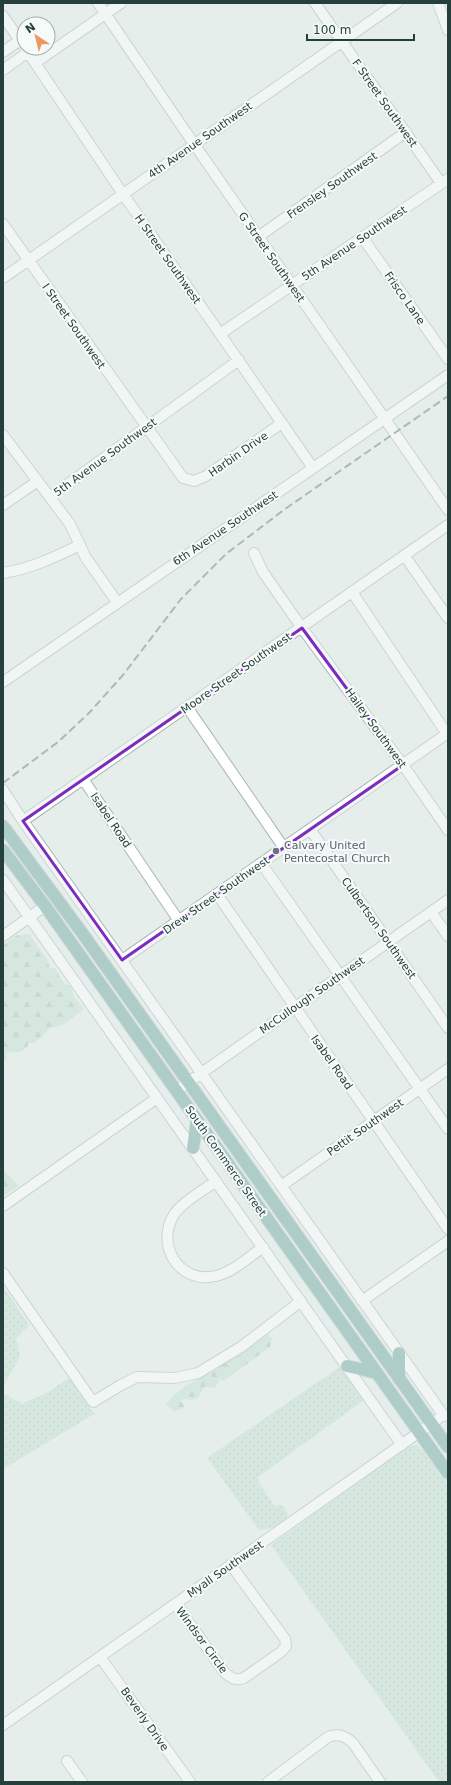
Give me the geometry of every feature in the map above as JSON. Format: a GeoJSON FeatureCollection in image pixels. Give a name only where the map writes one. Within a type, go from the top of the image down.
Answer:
{"type":"FeatureCollection","features":[{"type":"Feature","properties":{"kind":"main road","name":"South Commerce Street"},"geometry":{"type":"LineString","coordinates":[[3,826],[80,930],[448,1447]]}},
{"type":"Feature","properties":{"kind":"main road","name":"South Commerce Street"},"geometry":{"type":"LineString","coordinates":[[3,850],[45,906],[448,1474]]}},
{"type":"Feature","properties":{"kind":"main road"},"geometry":{"type":"LineString","coordinates":[[45,906],[50,906],[60,914],[68,924],[80,930]]}},
{"type":"Feature","properties":{"kind":"main road"},"geometry":{"type":"LineString","coordinates":[[193,1148],[197,1120]]}},
{"type":"Feature","properties":{"kind":"main road"},"geometry":{"type":"LineString","coordinates":[[399,1353],[399,1379]]}},
{"type":"Feature","properties":{"kind":"main road"},"geometry":{"type":"LineString","coordinates":[[347,1366],[377,1373]]}},
{"type":"Feature","properties":{"kind":"street","name":"G Street Southwest"},"geometry":{"type":"LineString","coordinates":[[98,3],[258,237],[448,510]]}},
{"type":"Feature","properties":{"kind":"street"},"geometry":{"type":"LineString","coordinates":[[35,62],[121,3]]}},
{"type":"Feature","properties":{"kind":"street","name":"F Street Southwest"},"geometry":{"type":"LineString","coordinates":[[315,3],[406,132],[445,181]]}},
{"type":"Feature","properties":{"kind":"street","name":"4th Avenue Southwest"},"geometry":{"type":"LineString","coordinates":[[3,278],[397,3]]}},
{"type":"Feature","properties":{"kind":"street"},"geometry":{"type":"LineString","coordinates":[[438,3],[448,30]]}},
{"type":"Feature","properties":{"kind":"street","name":"H Street Southwest"},"geometry":{"type":"LineString","coordinates":[[3,16],[16,35]]}},
{"type":"Feature","properties":{"kind":"street"},"geometry":{"type":"LineString","coordinates":[[3,52],[16,49]]}},
{"type":"Feature","properties":{"kind":"street"},"geometry":{"type":"LineString","coordinates":[[3,70],[16,56]]}},
{"type":"Feature","properties":{"kind":"street","name":"H Street Southwest"},"geometry":{"type":"LineString","coordinates":[[31,56],[123,194],[313,468]]}},
{"type":"Feature","properties":{"kind":"street","name":"Frensley Southwest"},"geometry":{"type":"LineString","coordinates":[[258,237],[406,132]]}},
{"type":"Feature","properties":{"kind":"street","name":"5th Avenue Southwest"},"geometry":{"type":"LineString","coordinates":[[220,334],[445,181]]}},
{"type":"Feature","properties":{"kind":"street","name":"I Street Southwest"},"geometry":{"type":"LineString","coordinates":[[3,224],[146,427]]}},
{"type":"Feature","properties":{"kind":"street","name":"Frisco Lane"},"geometry":{"type":"LineString","coordinates":[[362,237],[448,359]]}},
{"type":"Feature","properties":{"kind":"street","name":"5th Avenue Southwest"},"geometry":{"type":"LineString","coordinates":[[50,497],[239,360]]}},
{"type":"Feature","properties":{"kind":"street","name":"6th Avenue Southwest"},"geometry":{"type":"LineString","coordinates":[[3,682],[448,375]]}},
{"type":"Feature","properties":{"kind":"street","name":"Harbin Drive"},"geometry":{"type":"LineString","coordinates":[[146,427],[183,478],[194,481],[206,476],[282,423]]}},
{"type":"Feature","properties":{"kind":"street"},"geometry":{"type":"LineString","coordinates":[[3,434],[70,524],[96,574],[118,602]]}},
{"type":"Feature","properties":{"kind":"street","name":"5th Avenue Southwest"},"geometry":{"type":"LineString","coordinates":[[3,505],[38,481]]}},
{"type":"Feature","properties":{"kind":"street","name":"Moore Street Southwest"},"geometry":{"type":"LineString","coordinates":[[23,820],[302,628],[448,525]]}},
{"type":"Feature","properties":{"kind":"street"},"geometry":{"type":"LineString","coordinates":[[3,573],[17,571],[36,565],[80,545]]}},
{"type":"Feature","properties":{"kind":"street","name":"Hailey Southwest"},"geometry":{"type":"LineString","coordinates":[[254,553],[262,572],[403,764],[448,830]]}},
{"type":"Feature","properties":{"kind":"street"},"geometry":{"type":"LineString","coordinates":[[404,556],[448,618]]}},
{"type":"Feature","properties":{"kind":"street"},"geometry":{"type":"LineString","coordinates":[[352,592],[448,734]]}},
{"type":"Feature","properties":{"kind":"street"},"geometry":{"type":"LineString","coordinates":[[187,707],[284,848]]}},
{"type":"Feature","properties":{"kind":"street","name":"Drew Street Southwest"},"geometry":{"type":"LineString","coordinates":[[122,960],[448,734]]}},
{"type":"Feature","properties":{"kind":"street","name":"Isabel Road"},"geometry":{"type":"LineString","coordinates":[[83,779],[179,921]]}},
{"type":"Feature","properties":{"kind":"street"},"geometry":{"type":"LineString","coordinates":[[3,790],[362,1301],[399,1353],[446,1414]]}},
{"type":"Feature","properties":{"kind":"street","name":"Culbertson Southwest"},"geometry":{"type":"LineString","coordinates":[[310,829],[448,1028]]}},
{"type":"Feature","properties":{"kind":"street"},"geometry":{"type":"LineString","coordinates":[[261,863],[448,1129]]}},
{"type":"Feature","properties":{"kind":"street"},"geometry":{"type":"LineString","coordinates":[[3,880],[402,1445]]}},
{"type":"Feature","properties":{"kind":"street","name":"Isabel Road"},"geometry":{"type":"LineString","coordinates":[[216,894],[448,1229]]}},
{"type":"Feature","properties":{"kind":"street","name":"McCullough Southwest"},"geometry":{"type":"LineString","coordinates":[[176,1091],[448,900]]}},
{"type":"Feature","properties":{"kind":"street"},"geometry":{"type":"LineString","coordinates":[[3,936],[45,906]]}},
{"type":"Feature","properties":{"kind":"street"},"geometry":{"type":"LineString","coordinates":[[431,912],[448,936]]}},
{"type":"Feature","properties":{"kind":"street","name":"Pettit Southwest"},"geometry":{"type":"LineString","coordinates":[[281,1186],[448,1069]]}},
{"type":"Feature","properties":{"kind":"street"},"geometry":{"type":"LineString","coordinates":[[3,1206],[157,1098]]}},
{"type":"Feature","properties":{"kind":"street"},"geometry":{"type":"LineString","coordinates":[[216,1182],[184,1205],[171,1220],[168,1228],[167,1243],[174,1261],[192,1274],[200,1277],[215,1277],[230,1271],[263,1247]]}},
{"type":"Feature","properties":{"kind":"street"},"geometry":{"type":"LineString","coordinates":[[362,1301],[448,1241]]}},
{"type":"Feature","properties":{"kind":"street"},"geometry":{"type":"LineString","coordinates":[[3,1273],[93,1402],[137,1377],[175,1378],[192,1376],[223,1359],[301,1301]]}},
{"type":"Feature","properties":{"kind":"street","name":"Myall Southwest"},"geometry":{"type":"LineString","coordinates":[[3,1725],[446,1414]]}},
{"type":"Feature","properties":{"kind":"street","name":"Windsor Circle"},"geometry":{"type":"LineString","coordinates":[[176,1604],[225,1673],[232,1678],[244,1678],[282,1652],[286,1646],[285,1640],[231,1564]]}},
{"type":"Feature","properties":{"kind":"street","name":"Beverly Drive"},"geometry":{"type":"LineString","coordinates":[[100,1657],[190,1782]]}},
{"type":"Feature","properties":{"kind":"street"},"geometry":{"type":"LineString","coordinates":[[268,1782],[319,1743],[333,1735],[347,1738],[358,1749],[380,1782]]}},
{"type":"Feature","properties":{"kind":"street"},"geometry":{"type":"LineString","coordinates":[[67,1761],[82,1782]]}},
{"type":"Feature","properties":{"kind":"highlighted area"},"geometry":{"type":"Polygon","coordinates":[[[302,628],[403,765],[122,960],[23,821],[302,628]]]}},
{"type":"Feature","properties":{"kind":"green space"},"geometry":{"type":"Polygon","coordinates":[[[29,934],[47,959],[50,968],[55,968],[63,982],[71,987],[74,997],[84,1009],[65,1024],[50,1028],[35,1043],[29,1043],[23,1051],[6,1052],[7,1059],[3,1062],[3,945],[17,935],[29,934]]]}},
{"type":"Feature","properties":{"kind":"green space"},"geometry":{"type":"Polygon","coordinates":[[[3,1170],[19,1186],[3,1196],[3,1170]]]}},
{"type":"Feature","properties":{"kind":"green space"},"geometry":{"type":"Polygon","coordinates":[[[3,1286],[29,1325],[16,1339],[20,1356],[3,1387],[3,1286]]]}},
{"type":"Feature","properties":{"kind":"green space"},"geometry":{"type":"Polygon","coordinates":[[[266,1334],[272,1338],[270,1347],[224,1381],[219,1380],[216,1387],[210,1388],[205,1386],[197,1399],[185,1399],[181,1401],[185,1407],[174,1412],[166,1404],[183,1388],[218,1369],[220,1363],[266,1334]]]}},
{"type":"Feature","properties":{"kind":"green space"},"geometry":{"type":"Polygon","coordinates":[[[341,1366],[364,1400],[258,1477],[258,1481],[275,1507],[280,1505],[283,1506],[288,1515],[283,1522],[276,1527],[259,1530],[207,1458],[341,1366]]]}},
{"type":"Feature","properties":{"kind":"green space"},"geometry":{"type":"Polygon","coordinates":[[[69,1378],[94,1414],[3,1469],[3,1393],[22,1404],[48,1392],[69,1378]]]}},
{"type":"Feature","properties":{"kind":"green space"},"geometry":{"type":"Polygon","coordinates":[[[417,1445],[426,1453],[448,1483],[448,1782],[439,1782],[271,1545],[407,1447],[417,1445]]]}},
{"type":"Feature","properties":{"kind":"railway"},"geometry":{"type":"LineString","coordinates":[[3,783],[58,742],[89,713],[123,675],[181,599],[226,554],[285,509],[448,396]]}},
{"type":"Feature","properties":{"kind":"place","name":"Calvary United Pentecostal Church"},"geometry":{"type":"Point","coordinates":[276,851]}}]}
